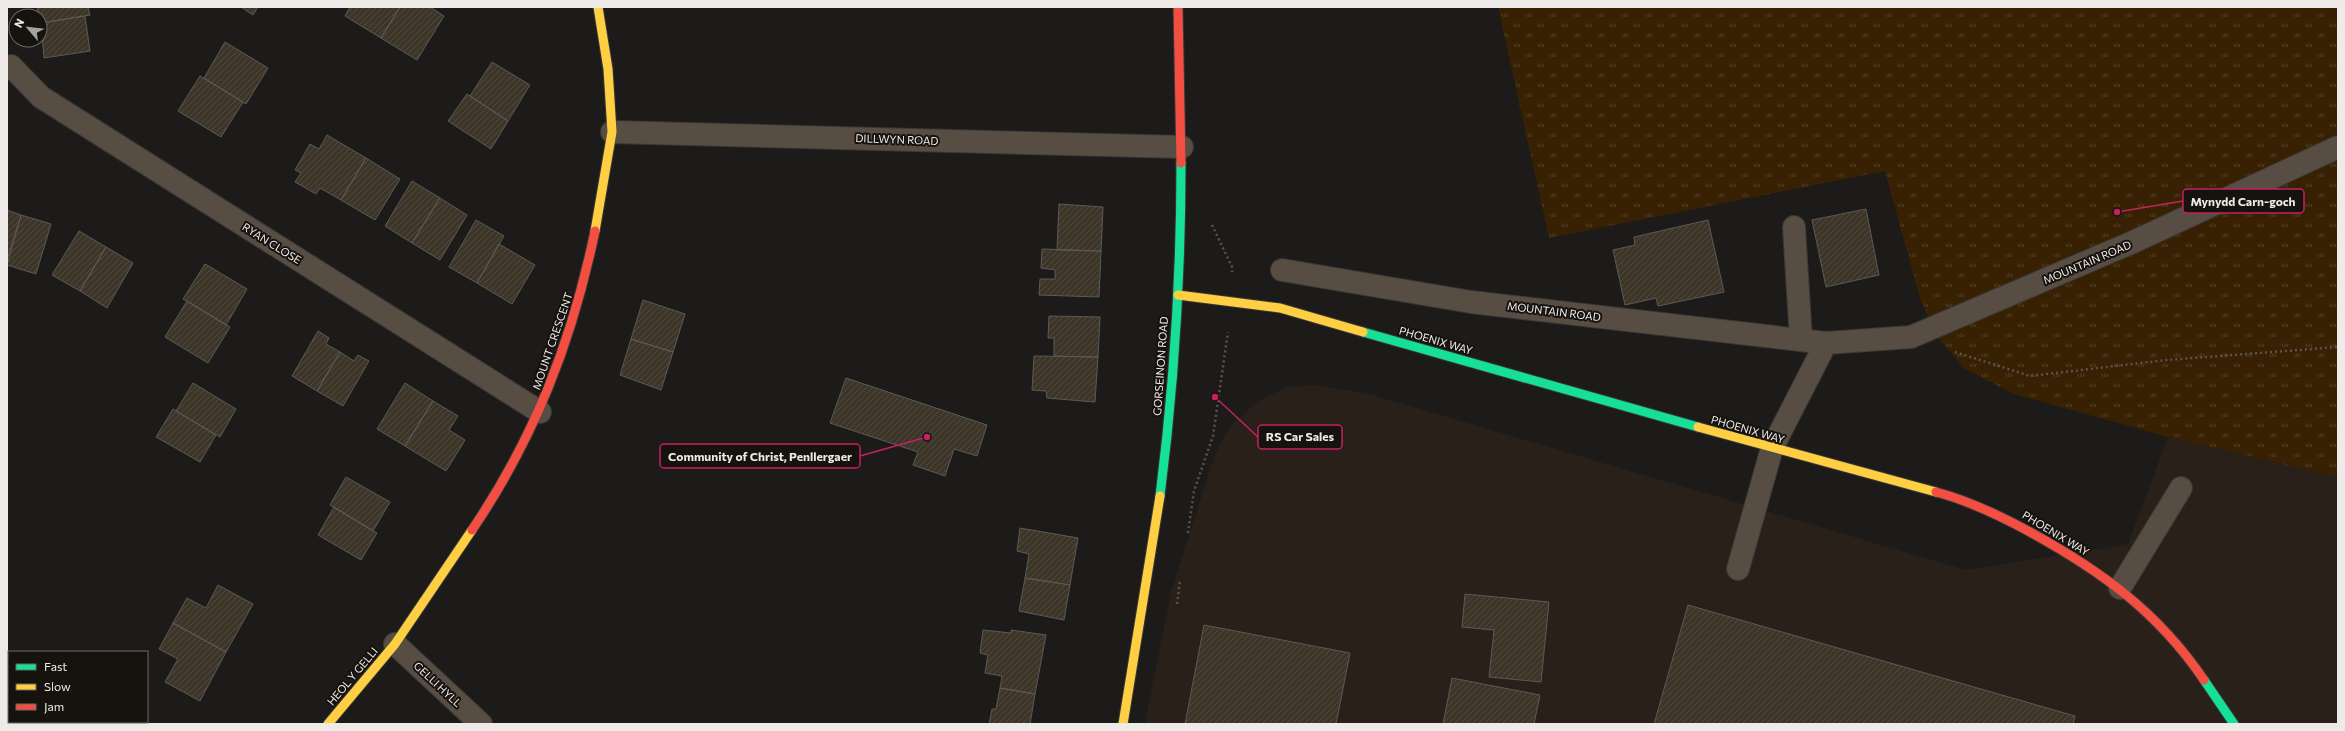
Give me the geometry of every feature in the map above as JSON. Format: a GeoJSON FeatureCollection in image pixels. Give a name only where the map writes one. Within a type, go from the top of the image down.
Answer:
{"type":"FeatureCollection","features":[{"type":"Feature","properties":{"kind":"street","name":"MOUNT CRESCENT"},"geometry":{"type":"LineString","coordinates":[[395,644],[490,504],[516,459],[540,412],[564,350],[584,285],[600,214],[612,132],[608,69],[598,7]]}},
{"type":"Feature","properties":{"kind":"street","name":"GORSEINON ROAD"},"geometry":{"type":"LineString","coordinates":[[1123,724],[1149,572],[1167,437],[1178,295],[1182,147],[1178,7]]}},
{"type":"Feature","properties":{"kind":"street","name":"RYAN CLOSE"},"geometry":{"type":"LineString","coordinates":[[11,66],[41,98],[108,138],[540,412]]}},
{"type":"Feature","properties":{"kind":"street","name":"DILLWYN ROAD"},"geometry":{"type":"LineString","coordinates":[[612,132],[1182,147]]}},
{"type":"Feature","properties":{"kind":"street","name":"MOUNTAIN ROAD"},"geometry":{"type":"LineString","coordinates":[[1282,270],[1471,302],[1826,343],[1911,337],[2133,242],[2338,147]]}},
{"type":"Feature","properties":{"kind":"street"},"geometry":{"type":"LineString","coordinates":[[1794,227],[1801,340]]}},
{"type":"Feature","properties":{"kind":"street","name":"PHOENIX WAY"},"geometry":{"type":"LineString","coordinates":[[1178,295],[1280,308],[1772,448],[1941,493],[1984,507],[2063,550],[2120,588],[2156,621],[2189,658],[2234,724]]}},
{"type":"Feature","properties":{"kind":"street"},"geometry":{"type":"LineString","coordinates":[[1738,569],[1772,448],[1826,343]]}},
{"type":"Feature","properties":{"kind":"street"},"geometry":{"type":"LineString","coordinates":[[2120,588],[2181,488]]}},
{"type":"Feature","properties":{"kind":"street","name":"HEOL Y GELLI"},"geometry":{"type":"LineString","coordinates":[[328,724],[395,644]]}},
{"type":"Feature","properties":{"kind":"street","name":"GELLI HYLL"},"geometry":{"type":"LineString","coordinates":[[395,644],[481,724]]}},
{"type":"Feature","properties":{"kind":"path"},"geometry":{"type":"LineString","coordinates":[[1911,337],[2030,376],[2167,360],[2338,347]]}},
{"type":"Feature","properties":{"kind":"shaded area"},"geometry":{"type":"Polygon","coordinates":[[[1314,385],[1366,393],[1966,570],[2128,544],[2168,437],[2338,477],[2338,724],[1145,724],[1171,592],[1215,454],[1230,426],[1257,402],[1287,387],[1314,385]]]}},
{"type":"Feature","properties":{"kind":"green space"},"geometry":{"type":"Polygon","coordinates":[[[1498,7],[2338,7],[2338,477],[2168,437],[2014,394],[1965,369],[1936,335],[1920,298],[1885,171],[1549,238],[1498,7]]]}},
{"type":"Feature","properties":{"kind":"building"},"geometry":{"type":"Polygon","coordinates":[[[88,7],[90,15],[48,22],[48,8],[37,8],[88,7]]]}},
{"type":"Feature","properties":{"kind":"building"},"geometry":{"type":"Polygon","coordinates":[[[241,7],[258,7],[253,15],[241,7]]]}},
{"type":"Feature","properties":{"kind":"building"},"geometry":{"type":"Polygon","coordinates":[[[350,7],[400,7],[381,38],[345,16],[350,7]]]}},
{"type":"Feature","properties":{"kind":"building"},"geometry":{"type":"Polygon","coordinates":[[[400,7],[430,7],[444,16],[417,60],[381,38],[400,7]]]}},
{"type":"Feature","properties":{"kind":"building"},"geometry":{"type":"Polygon","coordinates":[[[85,16],[90,51],[44,58],[43,48],[48,48],[48,22],[85,16]]]}},
{"type":"Feature","properties":{"kind":"building"},"geometry":{"type":"Polygon","coordinates":[[[225,42],[268,68],[246,104],[204,78],[225,42]]]}},
{"type":"Feature","properties":{"kind":"building"},"geometry":{"type":"Polygon","coordinates":[[[492,62],[530,85],[508,121],[470,96],[492,62]]]}},
{"type":"Feature","properties":{"kind":"building"},"geometry":{"type":"Polygon","coordinates":[[[200,76],[243,102],[221,137],[178,111],[200,76]]]}},
{"type":"Feature","properties":{"kind":"building"},"geometry":{"type":"Polygon","coordinates":[[[467,94],[508,121],[491,149],[448,121],[467,94]]]}},
{"type":"Feature","properties":{"kind":"building"},"geometry":{"type":"Polygon","coordinates":[[[327,135],[366,158],[341,200],[320,188],[316,194],[295,182],[301,173],[295,170],[310,144],[319,149],[327,135]]]}},
{"type":"Feature","properties":{"kind":"building"},"geometry":{"type":"Polygon","coordinates":[[[366,158],[400,179],[375,220],[341,200],[366,158]]]}},
{"type":"Feature","properties":{"kind":"building"},"geometry":{"type":"Polygon","coordinates":[[[412,181],[440,198],[412,243],[385,226],[412,181]]]}},
{"type":"Feature","properties":{"kind":"building"},"geometry":{"type":"Polygon","coordinates":[[[440,198],[467,215],[440,260],[412,243],[440,198]]]}},
{"type":"Feature","properties":{"kind":"building"},"geometry":{"type":"Polygon","coordinates":[[[1059,204],[1103,207],[1101,251],[1057,250],[1059,204]]]}},
{"type":"Feature","properties":{"kind":"building"},"geometry":{"type":"Polygon","coordinates":[[[1866,209],[1879,275],[1826,287],[1812,220],[1866,209]]]}},
{"type":"Feature","properties":{"kind":"building"},"geometry":{"type":"Polygon","coordinates":[[[7,210],[21,215],[7,260],[7,210]]]}},
{"type":"Feature","properties":{"kind":"building"},"geometry":{"type":"Polygon","coordinates":[[[21,215],[51,224],[36,274],[7,265],[21,215]]]}},
{"type":"Feature","properties":{"kind":"building"},"geometry":{"type":"Polygon","coordinates":[[[476,220],[504,236],[477,283],[449,267],[476,220]]]}},
{"type":"Feature","properties":{"kind":"building"},"geometry":{"type":"Polygon","coordinates":[[[1708,220],[1724,292],[1658,306],[1656,298],[1625,305],[1613,250],[1635,245],[1634,237],[1708,220]]]}},
{"type":"Feature","properties":{"kind":"building"},"geometry":{"type":"Polygon","coordinates":[[[79,231],[106,247],[80,291],[52,275],[79,231]]]}},
{"type":"Feature","properties":{"kind":"building"},"geometry":{"type":"Polygon","coordinates":[[[499,244],[535,265],[512,304],[477,283],[499,244]]]}},
{"type":"Feature","properties":{"kind":"building"},"geometry":{"type":"Polygon","coordinates":[[[106,247],[133,263],[107,308],[80,291],[106,247]]]}},
{"type":"Feature","properties":{"kind":"building"},"geometry":{"type":"Polygon","coordinates":[[[1042,249],[1101,251],[1099,297],[1039,295],[1040,279],[1055,279],[1055,270],[1041,268],[1042,249]]]}},
{"type":"Feature","properties":{"kind":"building"},"geometry":{"type":"Polygon","coordinates":[[[205,264],[247,289],[226,325],[183,299],[205,264]]]}},
{"type":"Feature","properties":{"kind":"building"},"geometry":{"type":"Polygon","coordinates":[[[643,300],[685,314],[673,352],[631,339],[643,300]]]}},
{"type":"Feature","properties":{"kind":"building"},"geometry":{"type":"Polygon","coordinates":[[[187,301],[230,327],[208,363],[165,337],[187,301]]]}},
{"type":"Feature","properties":{"kind":"building"},"geometry":{"type":"Polygon","coordinates":[[[1049,316],[1100,317],[1098,357],[1054,356],[1054,338],[1048,338],[1049,316]]]}},
{"type":"Feature","properties":{"kind":"building"},"geometry":{"type":"Polygon","coordinates":[[[318,331],[329,338],[326,344],[340,352],[317,391],[292,376],[318,331]]]}},
{"type":"Feature","properties":{"kind":"building"},"geometry":{"type":"Polygon","coordinates":[[[631,339],[673,352],[661,390],[620,375],[631,339]]]}},
{"type":"Feature","properties":{"kind":"building"},"geometry":{"type":"Polygon","coordinates":[[[340,352],[354,361],[358,355],[369,361],[343,406],[317,391],[340,352]]]}},
{"type":"Feature","properties":{"kind":"building"},"geometry":{"type":"Polygon","coordinates":[[[1034,356],[1098,357],[1095,402],[1047,398],[1046,391],[1032,390],[1034,356]]]}},
{"type":"Feature","properties":{"kind":"building"},"geometry":{"type":"Polygon","coordinates":[[[846,378],[987,425],[977,456],[954,449],[945,476],[913,465],[918,452],[830,423],[846,378]]]}},
{"type":"Feature","properties":{"kind":"building"},"geometry":{"type":"Polygon","coordinates":[[[193,383],[236,409],[220,437],[176,411],[193,383]]]}},
{"type":"Feature","properties":{"kind":"building"},"geometry":{"type":"Polygon","coordinates":[[[405,383],[433,401],[405,446],[377,429],[405,383]]]}},
{"type":"Feature","properties":{"kind":"building"},"geometry":{"type":"Polygon","coordinates":[[[433,401],[458,416],[449,430],[465,440],[446,471],[405,446],[433,401]]]}},
{"type":"Feature","properties":{"kind":"building"},"geometry":{"type":"Polygon","coordinates":[[[173,409],[216,435],[200,462],[156,437],[173,409]]]}},
{"type":"Feature","properties":{"kind":"building"},"geometry":{"type":"Polygon","coordinates":[[[346,477],[390,502],[373,531],[330,505],[346,477]]]}},
{"type":"Feature","properties":{"kind":"building"},"geometry":{"type":"Polygon","coordinates":[[[334,507],[377,533],[361,560],[318,535],[334,507]]]}},
{"type":"Feature","properties":{"kind":"building"},"geometry":{"type":"Polygon","coordinates":[[[1020,528],[1078,538],[1070,585],[1025,578],[1029,554],[1017,551],[1020,528]]]}},
{"type":"Feature","properties":{"kind":"building"},"geometry":{"type":"Polygon","coordinates":[[[1025,578],[1070,585],[1064,620],[1019,611],[1025,578]]]}},
{"type":"Feature","properties":{"kind":"building"},"geometry":{"type":"Polygon","coordinates":[[[218,585],[253,604],[226,652],[173,623],[187,598],[206,608],[218,585]]]}},
{"type":"Feature","properties":{"kind":"building"},"geometry":{"type":"Polygon","coordinates":[[[1465,594],[1549,602],[1541,682],[1489,677],[1494,630],[1462,627],[1465,594]]]}},
{"type":"Feature","properties":{"kind":"building"},"geometry":{"type":"Polygon","coordinates":[[[1688,605],[2075,716],[2073,724],[1654,724],[1688,605]]]}},
{"type":"Feature","properties":{"kind":"building"},"geometry":{"type":"Polygon","coordinates":[[[173,623],[226,652],[200,701],[165,682],[178,659],[159,649],[173,623]]]}},
{"type":"Feature","properties":{"kind":"building"},"geometry":{"type":"Polygon","coordinates":[[[1204,625],[1350,653],[1336,724],[1185,724],[1204,625]]]}},
{"type":"Feature","properties":{"kind":"building"},"geometry":{"type":"Polygon","coordinates":[[[983,630],[1011,633],[1011,630],[1046,635],[1035,694],[1000,688],[1002,676],[985,673],[988,655],[980,653],[983,630]]]}},
{"type":"Feature","properties":{"kind":"building"},"geometry":{"type":"Polygon","coordinates":[[[1452,678],[1540,695],[1534,724],[1443,724],[1452,678]]]}},
{"type":"Feature","properties":{"kind":"building"},"geometry":{"type":"Polygon","coordinates":[[[1000,688],[1035,694],[1030,724],[989,724],[992,709],[996,709],[1000,688]]]}},
{"type":"Feature","properties":{"kind":"traffic: fast"},"geometry":{"type":"LineString","coordinates":[[1160,496],[1176,330],[1180,247],[1181,163]]}},
{"type":"Feature","properties":{"kind":"traffic: fast"},"geometry":{"type":"LineString","coordinates":[[1363,332],[1698,427]]}},
{"type":"Feature","properties":{"kind":"traffic: fast"},"geometry":{"type":"LineString","coordinates":[[2204,680],[2234,724]]}},
{"type":"Feature","properties":{"kind":"traffic: slow"},"geometry":{"type":"LineString","coordinates":[[595,231],[612,132],[608,69],[598,7]]}},
{"type":"Feature","properties":{"kind":"traffic: slow"},"geometry":{"type":"LineString","coordinates":[[1178,295],[1280,308],[1363,332]]}},
{"type":"Feature","properties":{"kind":"traffic: slow"},"geometry":{"type":"LineString","coordinates":[[1698,427],[1936,492]]}},
{"type":"Feature","properties":{"kind":"traffic: slow"},"geometry":{"type":"LineString","coordinates":[[1123,724],[1160,496]]}},
{"type":"Feature","properties":{"kind":"traffic: slow"},"geometry":{"type":"LineString","coordinates":[[328,724],[395,644],[472,530]]}},
{"type":"Feature","properties":{"kind":"traffic: jam"},"geometry":{"type":"LineString","coordinates":[[1178,7],[1181,163]]}},
{"type":"Feature","properties":{"kind":"traffic: jam"},"geometry":{"type":"LineString","coordinates":[[472,530],[515,460],[533,424],[563,349],[586,272],[595,231]]}},
{"type":"Feature","properties":{"kind":"traffic: jam"},"geometry":{"type":"LineString","coordinates":[[1936,492],[1973,504],[2007,520],[2056,547],[2104,578],[2126,595],[2167,634],[2204,680]]}},
{"type":"Feature","properties":{"kind":"place","name":"Mynydd Carn-goch"},"geometry":{"type":"Point","coordinates":[2117,212]}},
{"type":"Feature","properties":{"kind":"place","name":"RS Car Sales"},"geometry":{"type":"Point","coordinates":[1215,397]}},
{"type":"Feature","properties":{"kind":"place","name":"Community of Christ, Penllergaer"},"geometry":{"type":"Point","coordinates":[927,437]}}]}
